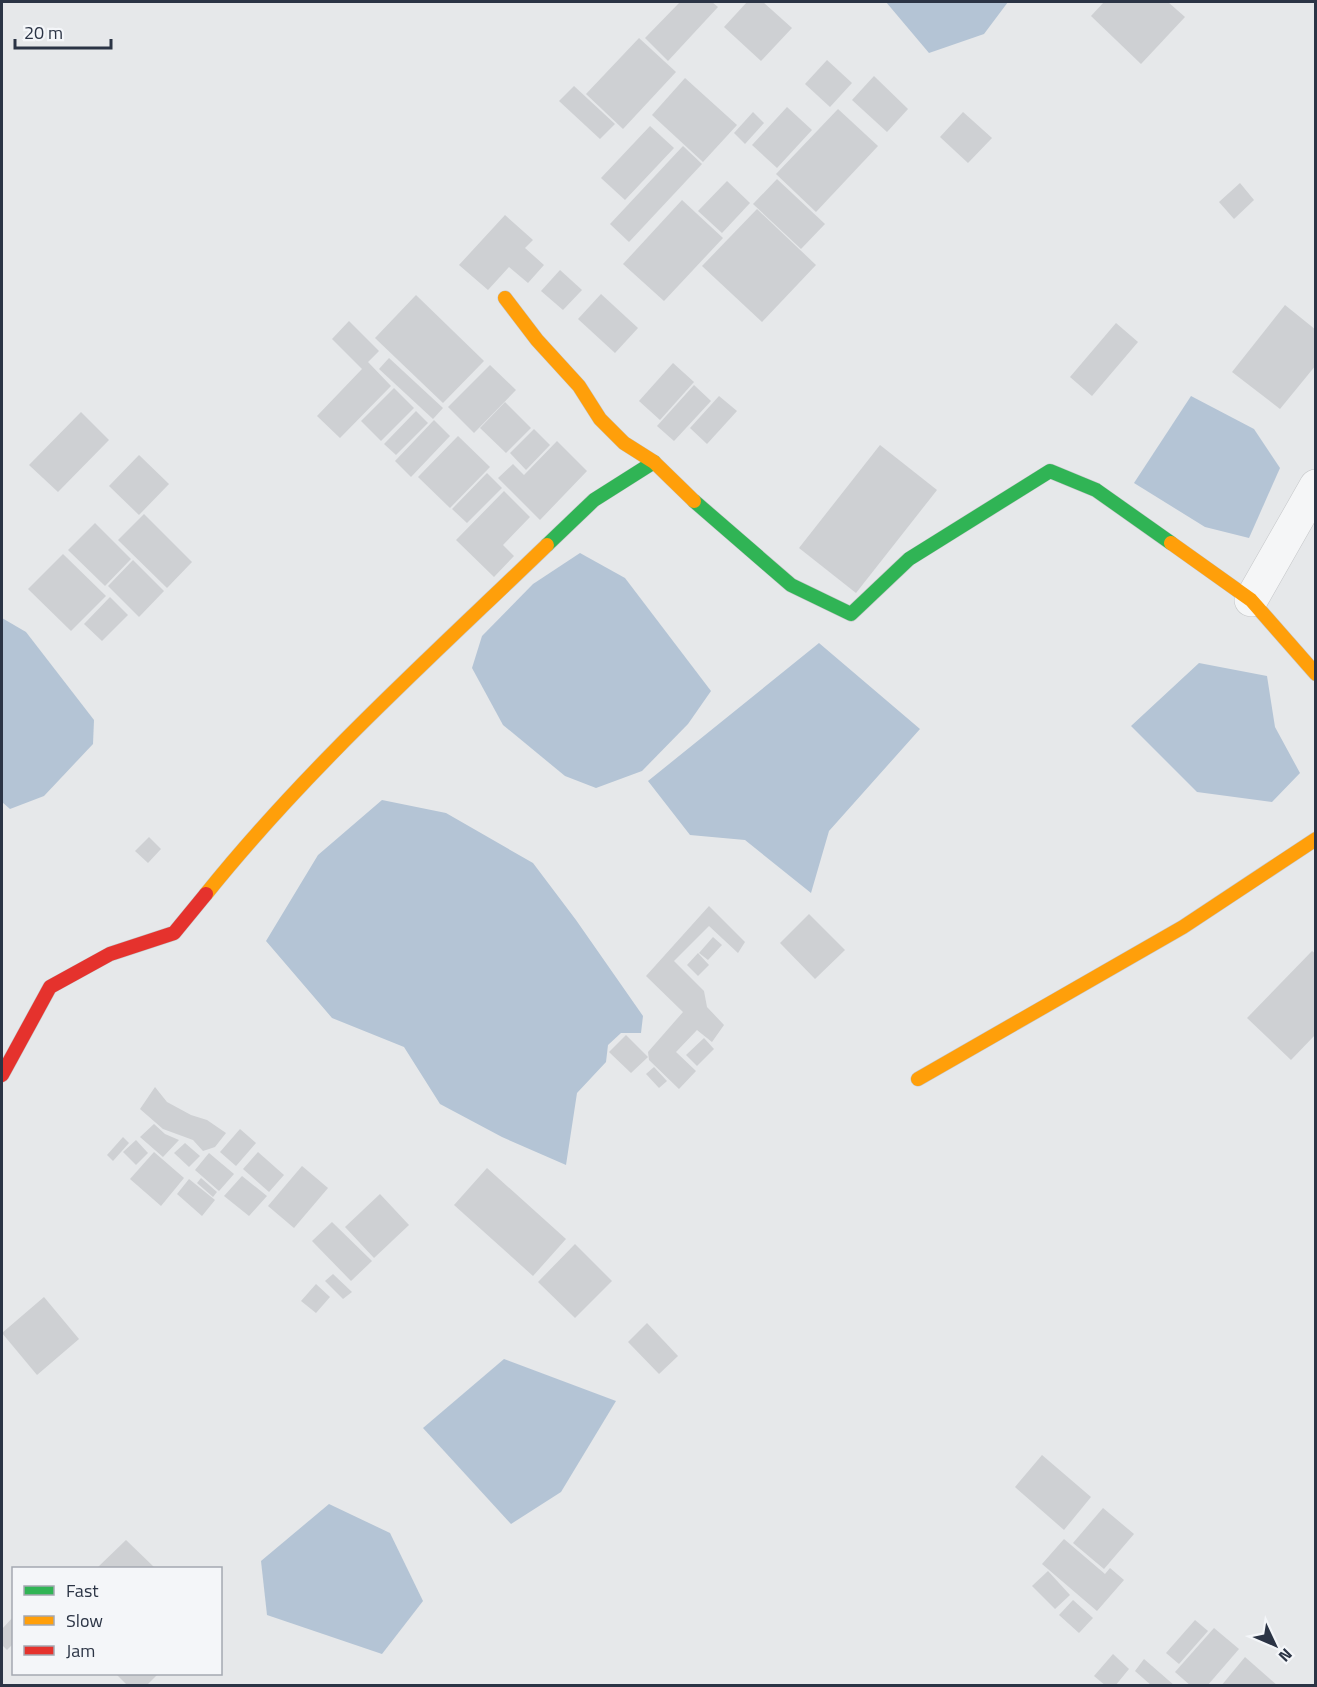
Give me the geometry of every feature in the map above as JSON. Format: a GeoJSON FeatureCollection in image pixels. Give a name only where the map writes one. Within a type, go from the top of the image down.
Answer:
{"type":"FeatureCollection","features":[{"type":"Feature","properties":{"kind":"street"},"geometry":{"type":"LineString","coordinates":[[504,298],[537,340],[579,386],[600,419],[624,442],[654,462],[700,507],[791,585],[851,614],[909,559],[1050,471],[1096,490],[1251,600],[1316,674]]}},
{"type":"Feature","properties":{"kind":"street"},"geometry":{"type":"LineString","coordinates":[[2,1075],[50,987],[110,954],[174,933],[244,846],[322,762],[594,500],[654,462]]}},
{"type":"Feature","properties":{"kind":"street"},"geometry":{"type":"LineString","coordinates":[[1251,600],[1316,486]]}},
{"type":"Feature","properties":{"kind":"street"},"geometry":{"type":"LineString","coordinates":[[918,1079],[1183,927],[1316,839]]}},
{"type":"Feature","properties":{"kind":"water"},"geometry":{"type":"Polygon","coordinates":[[[886,2],[1008,2],[984,34],[929,53],[886,2]]]}},
{"type":"Feature","properties":{"kind":"water"},"geometry":{"type":"Polygon","coordinates":[[[1191,396],[1254,429],[1280,468],[1249,538],[1205,527],[1134,483],[1191,396]]]}},
{"type":"Feature","properties":{"kind":"water"},"geometry":{"type":"Polygon","coordinates":[[[580,553],[625,578],[711,691],[688,724],[642,771],[596,788],[565,776],[503,725],[472,668],[482,636],[533,584],[580,553]]]}},
{"type":"Feature","properties":{"kind":"water"},"geometry":{"type":"Polygon","coordinates":[[[2,618],[26,632],[94,720],[93,744],[44,796],[10,809],[2,802],[2,618]]]}},
{"type":"Feature","properties":{"kind":"water"},"geometry":{"type":"Polygon","coordinates":[[[819,643],[920,729],[829,831],[811,893],[745,840],[690,835],[648,781],[819,643]]]}},
{"type":"Feature","properties":{"kind":"water"},"geometry":{"type":"Polygon","coordinates":[[[1199,663],[1267,676],[1275,727],[1300,773],[1272,802],[1197,792],[1131,726],[1199,663]]]}},
{"type":"Feature","properties":{"kind":"water"},"geometry":{"type":"Polygon","coordinates":[[[382,800],[446,813],[533,863],[643,1016],[641,1033],[621,1033],[608,1045],[606,1062],[577,1093],[566,1165],[502,1137],[440,1104],[404,1047],[332,1018],[266,941],[318,855],[382,800]]]}},
{"type":"Feature","properties":{"kind":"water"},"geometry":{"type":"Polygon","coordinates":[[[504,1359],[616,1401],[561,1492],[511,1524],[423,1428],[504,1359]]]}},
{"type":"Feature","properties":{"kind":"water"},"geometry":{"type":"Polygon","coordinates":[[[329,1504],[390,1533],[423,1601],[382,1654],[267,1615],[261,1561],[329,1504]]]}},
{"type":"Feature","properties":{"kind":"building"},"geometry":{"type":"Polygon","coordinates":[[[680,2],[712,2],[718,7],[668,61],[645,38],[680,2]]]}},
{"type":"Feature","properties":{"kind":"building"},"geometry":{"type":"Polygon","coordinates":[[[747,2],[763,2],[792,28],[761,61],[724,27],[747,2]]]}},
{"type":"Feature","properties":{"kind":"building"},"geometry":{"type":"Polygon","coordinates":[[[1104,2],[1168,2],[1185,17],[1141,64],[1091,16],[1104,2]]]}},
{"type":"Feature","properties":{"kind":"building"},"geometry":{"type":"Polygon","coordinates":[[[639,38],[676,72],[623,129],[586,94],[639,38]]]}},
{"type":"Feature","properties":{"kind":"building"},"geometry":{"type":"Polygon","coordinates":[[[827,60],[852,83],[830,107],[805,84],[827,60]]]}},
{"type":"Feature","properties":{"kind":"building"},"geometry":{"type":"Polygon","coordinates":[[[874,76],[908,109],[887,132],[852,100],[874,76]]]}},
{"type":"Feature","properties":{"kind":"building"},"geometry":{"type":"Polygon","coordinates":[[[685,78],[737,125],[703,162],[652,115],[685,78]]]}},
{"type":"Feature","properties":{"kind":"building"},"geometry":{"type":"Polygon","coordinates":[[[574,86],[615,124],[600,139],[559,101],[574,86]]]}},
{"type":"Feature","properties":{"kind":"building"},"geometry":{"type":"Polygon","coordinates":[[[787,107],[812,130],[777,168],[752,145],[787,107]]]}},
{"type":"Feature","properties":{"kind":"building"},"geometry":{"type":"Polygon","coordinates":[[[838,109],[878,146],[816,212],[776,174],[838,109]]]}},
{"type":"Feature","properties":{"kind":"building"},"geometry":{"type":"Polygon","coordinates":[[[753,112],[764,123],[745,144],[734,133],[753,112]]]}},
{"type":"Feature","properties":{"kind":"building"},"geometry":{"type":"Polygon","coordinates":[[[963,112],[992,138],[968,163],[940,137],[963,112]]]}},
{"type":"Feature","properties":{"kind":"building"},"geometry":{"type":"Polygon","coordinates":[[[650,126],[674,148],[625,200],[601,178],[650,126]]]}},
{"type":"Feature","properties":{"kind":"building"},"geometry":{"type":"Polygon","coordinates":[[[683,146],[702,164],[629,242],[610,224],[683,146]]]}},
{"type":"Feature","properties":{"kind":"building"},"geometry":{"type":"Polygon","coordinates":[[[777,179],[825,224],[801,249],[753,204],[777,179]]]}},
{"type":"Feature","properties":{"kind":"building"},"geometry":{"type":"Polygon","coordinates":[[[727,181],[750,203],[722,233],[698,211],[727,181]]]}},
{"type":"Feature","properties":{"kind":"building"},"geometry":{"type":"Polygon","coordinates":[[[1240,183],[1254,200],[1234,219],[1219,202],[1240,183]]]}},
{"type":"Feature","properties":{"kind":"building"},"geometry":{"type":"Polygon","coordinates":[[[682,200],[723,238],[664,301],[623,264],[682,200]]]}},
{"type":"Feature","properties":{"kind":"building"},"geometry":{"type":"Polygon","coordinates":[[[757,209],[816,265],[762,322],[702,266],[757,209]]]}},
{"type":"Feature","properties":{"kind":"building"},"geometry":{"type":"Polygon","coordinates":[[[505,215],[533,240],[525,248],[544,265],[528,283],[509,267],[488,290],[459,265],[505,215]]]}},
{"type":"Feature","properties":{"kind":"building"},"geometry":{"type":"Polygon","coordinates":[[[560,270],[582,290],[563,310],[541,291],[560,270]]]}},
{"type":"Feature","properties":{"kind":"building"},"geometry":{"type":"Polygon","coordinates":[[[601,294],[638,328],[615,353],[578,319],[601,294]]]}},
{"type":"Feature","properties":{"kind":"building"},"geometry":{"type":"Polygon","coordinates":[[[416,295],[484,361],[443,403],[375,338],[416,295]]]}},
{"type":"Feature","properties":{"kind":"building"},"geometry":{"type":"Polygon","coordinates":[[[1285,305],[1316,330],[1316,365],[1280,409],[1232,372],[1285,305]]]}},
{"type":"Feature","properties":{"kind":"building"},"geometry":{"type":"Polygon","coordinates":[[[349,321],[379,351],[368,362],[391,386],[340,438],[317,416],[362,369],[332,339],[349,321]]]}},
{"type":"Feature","properties":{"kind":"building"},"geometry":{"type":"Polygon","coordinates":[[[1116,323],[1138,342],[1092,396],[1070,377],[1116,323]]]}},
{"type":"Feature","properties":{"kind":"building"},"geometry":{"type":"Polygon","coordinates":[[[389,358],[443,408],[433,419],[379,369],[389,358]]]}},
{"type":"Feature","properties":{"kind":"building"},"geometry":{"type":"Polygon","coordinates":[[[673,363],[694,382],[660,420],[639,401],[673,363]]]}},
{"type":"Feature","properties":{"kind":"building"},"geometry":{"type":"Polygon","coordinates":[[[490,365],[516,390],[474,433],[448,407],[490,365]]]}},
{"type":"Feature","properties":{"kind":"building"},"geometry":{"type":"Polygon","coordinates":[[[694,385],[711,401],[674,441],[657,426],[694,385]]]}},
{"type":"Feature","properties":{"kind":"building"},"geometry":{"type":"Polygon","coordinates":[[[394,388],[414,408],[381,441],[361,421],[394,388]]]}},
{"type":"Feature","properties":{"kind":"building"},"geometry":{"type":"Polygon","coordinates":[[[719,396],[737,411],[707,444],[690,428],[719,396]]]}},
{"type":"Feature","properties":{"kind":"building"},"geometry":{"type":"Polygon","coordinates":[[[505,402],[531,428],[506,453],[480,428],[505,402]]]}},
{"type":"Feature","properties":{"kind":"building"},"geometry":{"type":"Polygon","coordinates":[[[416,411],[428,423],[396,455],[384,444],[416,411]]]}},
{"type":"Feature","properties":{"kind":"building"},"geometry":{"type":"Polygon","coordinates":[[[81,412],[109,440],[58,492],[29,465],[81,412]]]}},
{"type":"Feature","properties":{"kind":"building"},"geometry":{"type":"Polygon","coordinates":[[[434,420],[450,436],[411,477],[395,461],[434,420]]]}},
{"type":"Feature","properties":{"kind":"building"},"geometry":{"type":"Polygon","coordinates":[[[534,429],[550,445],[526,470],[510,453],[534,429]]]}},
{"type":"Feature","properties":{"kind":"building"},"geometry":{"type":"Polygon","coordinates":[[[458,436],[490,467],[450,508],[418,477],[458,436]]]}},
{"type":"Feature","properties":{"kind":"building"},"geometry":{"type":"Polygon","coordinates":[[[557,441],[587,471],[540,520],[498,478],[513,464],[524,475],[557,441]]]}},
{"type":"Feature","properties":{"kind":"building"},"geometry":{"type":"Polygon","coordinates":[[[880,445],[937,490],[856,593],[799,548],[880,445]]]}},
{"type":"Feature","properties":{"kind":"building"},"geometry":{"type":"Polygon","coordinates":[[[139,455],[169,484],[139,515],[109,486],[139,455]]]}},
{"type":"Feature","properties":{"kind":"building"},"geometry":{"type":"Polygon","coordinates":[[[487,473],[502,488],[467,523],[452,509],[487,473]]]}},
{"type":"Feature","properties":{"kind":"building"},"geometry":{"type":"Polygon","coordinates":[[[504,491],[530,517],[503,545],[514,556],[494,577],[456,540],[504,491]]]}},
{"type":"Feature","properties":{"kind":"building"},"geometry":{"type":"Polygon","coordinates":[[[144,514],[192,562],[167,588],[118,540],[144,514]]]}},
{"type":"Feature","properties":{"kind":"building"},"geometry":{"type":"Polygon","coordinates":[[[95,523],[131,559],[105,586],[68,550],[95,523]]]}},
{"type":"Feature","properties":{"kind":"building"},"geometry":{"type":"Polygon","coordinates":[[[63,554],[106,596],[71,631],[28,589],[63,554]]]}},
{"type":"Feature","properties":{"kind":"building"},"geometry":{"type":"Polygon","coordinates":[[[133,560],[164,591],[139,617],[108,586],[133,560]]]}},
{"type":"Feature","properties":{"kind":"building"},"geometry":{"type":"Polygon","coordinates":[[[110,597],[128,615],[102,641],[84,624],[110,597]]]}},
{"type":"Feature","properties":{"kind":"building"},"geometry":{"type":"Polygon","coordinates":[[[149,837],[161,849],[148,863],[135,851],[149,837]]]}},
{"type":"Feature","properties":{"kind":"building"},"geometry":{"type":"Polygon","coordinates":[[[709,906],[745,942],[738,953],[709,926],[674,961],[704,991],[707,1007],[724,1025],[712,1042],[697,1030],[676,1052],[696,1071],[679,1089],[649,1060],[648,1052],[683,1012],[646,976],[709,906]]]}},
{"type":"Feature","properties":{"kind":"building"},"geometry":{"type":"Polygon","coordinates":[[[809,914],[845,950],[815,979],[780,943],[809,914]]]}},
{"type":"Feature","properties":{"kind":"building"},"geometry":{"type":"Polygon","coordinates":[[[713,937],[722,945],[708,960],[699,953],[713,937]]]}},
{"type":"Feature","properties":{"kind":"building"},"geometry":{"type":"Polygon","coordinates":[[[1312,951],[1316,954],[1316,1034],[1291,1060],[1247,1018],[1312,951]]]}},
{"type":"Feature","properties":{"kind":"building"},"geometry":{"type":"Polygon","coordinates":[[[698,953],[709,965],[698,976],[687,965],[698,953]]]}},
{"type":"Feature","properties":{"kind":"building"},"geometry":{"type":"Polygon","coordinates":[[[626,1035],[648,1057],[631,1073],[609,1052],[626,1035]]]}},
{"type":"Feature","properties":{"kind":"building"},"geometry":{"type":"Polygon","coordinates":[[[704,1038],[714,1049],[697,1066],[686,1055],[704,1038]]]}},
{"type":"Feature","properties":{"kind":"building"},"geometry":{"type":"Polygon","coordinates":[[[654,1067],[667,1081],[659,1088],[646,1074],[654,1067]]]}},
{"type":"Feature","properties":{"kind":"building"},"geometry":{"type":"Polygon","coordinates":[[[155,1087],[167,1102],[191,1115],[207,1120],[226,1133],[215,1147],[203,1151],[193,1140],[163,1129],[140,1109],[155,1087]]]}},
{"type":"Feature","properties":{"kind":"building"},"geometry":{"type":"Polygon","coordinates":[[[154,1124],[165,1134],[179,1140],[163,1157],[140,1137],[154,1124]]]}},
{"type":"Feature","properties":{"kind":"building"},"geometry":{"type":"Polygon","coordinates":[[[240,1129],[256,1143],[236,1166],[220,1152],[240,1129]]]}},
{"type":"Feature","properties":{"kind":"building"},"geometry":{"type":"Polygon","coordinates":[[[123,1137],[129,1143],[113,1161],[107,1155],[123,1137]]]}},
{"type":"Feature","properties":{"kind":"building"},"geometry":{"type":"Polygon","coordinates":[[[136,1140],[148,1153],[136,1165],[123,1152],[136,1140]]]}},
{"type":"Feature","properties":{"kind":"building"},"geometry":{"type":"Polygon","coordinates":[[[185,1143],[200,1156],[189,1167],[174,1153],[185,1143]]]}},
{"type":"Feature","properties":{"kind":"building"},"geometry":{"type":"Polygon","coordinates":[[[154,1152],[184,1178],[161,1206],[130,1179],[154,1152]]]}},
{"type":"Feature","properties":{"kind":"building"},"geometry":{"type":"Polygon","coordinates":[[[258,1152],[284,1175],[269,1192],[243,1169],[258,1152]]]}},
{"type":"Feature","properties":{"kind":"building"},"geometry":{"type":"Polygon","coordinates":[[[209,1153],[234,1174],[219,1191],[195,1170],[209,1153]]]}},
{"type":"Feature","properties":{"kind":"building"},"geometry":{"type":"Polygon","coordinates":[[[302,1166],[328,1188],[294,1228],[268,1206],[302,1166]]]}},
{"type":"Feature","properties":{"kind":"building"},"geometry":{"type":"Polygon","coordinates":[[[487,1168],[566,1239],[533,1276],[454,1205],[487,1168]]]}},
{"type":"Feature","properties":{"kind":"building"},"geometry":{"type":"Polygon","coordinates":[[[242,1176],[267,1196],[249,1216],[224,1196],[242,1176]]]}},
{"type":"Feature","properties":{"kind":"building"},"geometry":{"type":"Polygon","coordinates":[[[201,1178],[217,1192],[213,1197],[197,1183],[201,1178]]]}},
{"type":"Feature","properties":{"kind":"building"},"geometry":{"type":"Polygon","coordinates":[[[189,1179],[215,1200],[202,1216],[177,1194],[189,1179]]]}},
{"type":"Feature","properties":{"kind":"building"},"geometry":{"type":"Polygon","coordinates":[[[380,1194],[409,1225],[374,1258],[345,1227],[380,1194]]]}},
{"type":"Feature","properties":{"kind":"building"},"geometry":{"type":"Polygon","coordinates":[[[332,1222],[372,1261],[351,1281],[312,1241],[332,1222]]]}},
{"type":"Feature","properties":{"kind":"building"},"geometry":{"type":"Polygon","coordinates":[[[575,1244],[612,1281],[575,1318],[538,1282],[575,1244]]]}},
{"type":"Feature","properties":{"kind":"building"},"geometry":{"type":"Polygon","coordinates":[[[333,1274],[352,1292],[343,1299],[325,1281],[333,1274]]]}},
{"type":"Feature","properties":{"kind":"building"},"geometry":{"type":"Polygon","coordinates":[[[316,1284],[330,1297],[316,1313],[301,1301],[316,1284]]]}},
{"type":"Feature","properties":{"kind":"building"},"geometry":{"type":"Polygon","coordinates":[[[44,1297],[79,1339],[37,1375],[2,1333],[44,1297]]]}},
{"type":"Feature","properties":{"kind":"building"},"geometry":{"type":"Polygon","coordinates":[[[647,1323],[678,1356],[659,1374],[628,1342],[647,1323]]]}},
{"type":"Feature","properties":{"kind":"building"},"geometry":{"type":"Polygon","coordinates":[[[1042,1455],[1091,1497],[1064,1530],[1015,1487],[1042,1455]]]}},
{"type":"Feature","properties":{"kind":"building"},"geometry":{"type":"Polygon","coordinates":[[[1103,1508],[1134,1534],[1104,1569],[1073,1543],[1103,1508]]]}},
{"type":"Feature","properties":{"kind":"building"},"geometry":{"type":"Polygon","coordinates":[[[1064,1539],[1105,1574],[1110,1568],[1124,1580],[1097,1611],[1042,1564],[1064,1539]]]}},
{"type":"Feature","properties":{"kind":"building"},"geometry":{"type":"Polygon","coordinates":[[[126,1540],[154,1567],[98,1567],[126,1540]]]}},
{"type":"Feature","properties":{"kind":"building"},"geometry":{"type":"Polygon","coordinates":[[[1048,1571],[1070,1595],[1055,1609],[1032,1586],[1048,1571]]]}},
{"type":"Feature","properties":{"kind":"building"},"geometry":{"type":"Polygon","coordinates":[[[1073,1600],[1093,1618],[1079,1633],[1059,1615],[1073,1600]]]}},
{"type":"Feature","properties":{"kind":"building"},"geometry":{"type":"Polygon","coordinates":[[[12,1618],[12,1645],[7,1650],[2,1645],[2,1629],[12,1618]]]}},
{"type":"Feature","properties":{"kind":"building"},"geometry":{"type":"Polygon","coordinates":[[[1195,1620],[1208,1631],[1179,1664],[1166,1653],[1195,1620]]]}},
{"type":"Feature","properties":{"kind":"building"},"geometry":{"type":"Polygon","coordinates":[[[1214,1628],[1239,1649],[1207,1686],[1191,1686],[1175,1672],[1214,1628]]]}},
{"type":"Feature","properties":{"kind":"building"},"geometry":{"type":"Polygon","coordinates":[[[1113,1654],[1129,1669],[1115,1686],[1106,1686],[1094,1676],[1113,1654]]]}},
{"type":"Feature","properties":{"kind":"building"},"geometry":{"type":"Polygon","coordinates":[[[1245,1657],[1278,1686],[1221,1686],[1245,1657]]]}},
{"type":"Feature","properties":{"kind":"building"},"geometry":{"type":"Polygon","coordinates":[[[1144,1659],[1175,1686],[1152,1686],[1135,1671],[1144,1659]]]}},
{"type":"Feature","properties":{"kind":"building"},"geometry":{"type":"Polygon","coordinates":[[[117,1675],[157,1675],[146,1686],[128,1686],[117,1675]]]}},
{"type":"Feature","properties":{"kind":"traffic: fast"},"geometry":{"type":"LineString","coordinates":[[547,545],[594,500],[654,462]]}},
{"type":"Feature","properties":{"kind":"traffic: fast"},"geometry":{"type":"LineString","coordinates":[[694,501],[791,585],[851,614],[909,559],[1050,471],[1096,490],[1171,543]]}},
{"type":"Feature","properties":{"kind":"traffic: slow"},"geometry":{"type":"LineString","coordinates":[[505,298],[537,340],[579,386],[600,419],[624,443],[654,462],[694,501]]}},
{"type":"Feature","properties":{"kind":"traffic: slow"},"geometry":{"type":"LineString","coordinates":[[1171,543],[1251,600],[1316,674]]}},
{"type":"Feature","properties":{"kind":"traffic: slow"},"geometry":{"type":"LineString","coordinates":[[206,894],[245,847],[328,758],[547,545]]}},
{"type":"Feature","properties":{"kind":"traffic: slow"},"geometry":{"type":"LineString","coordinates":[[918,1079],[1183,927],[1316,839]]}},
{"type":"Feature","properties":{"kind":"traffic: jam"},"geometry":{"type":"LineString","coordinates":[[2,1075],[50,987],[110,954],[174,933],[206,894]]}}]}
